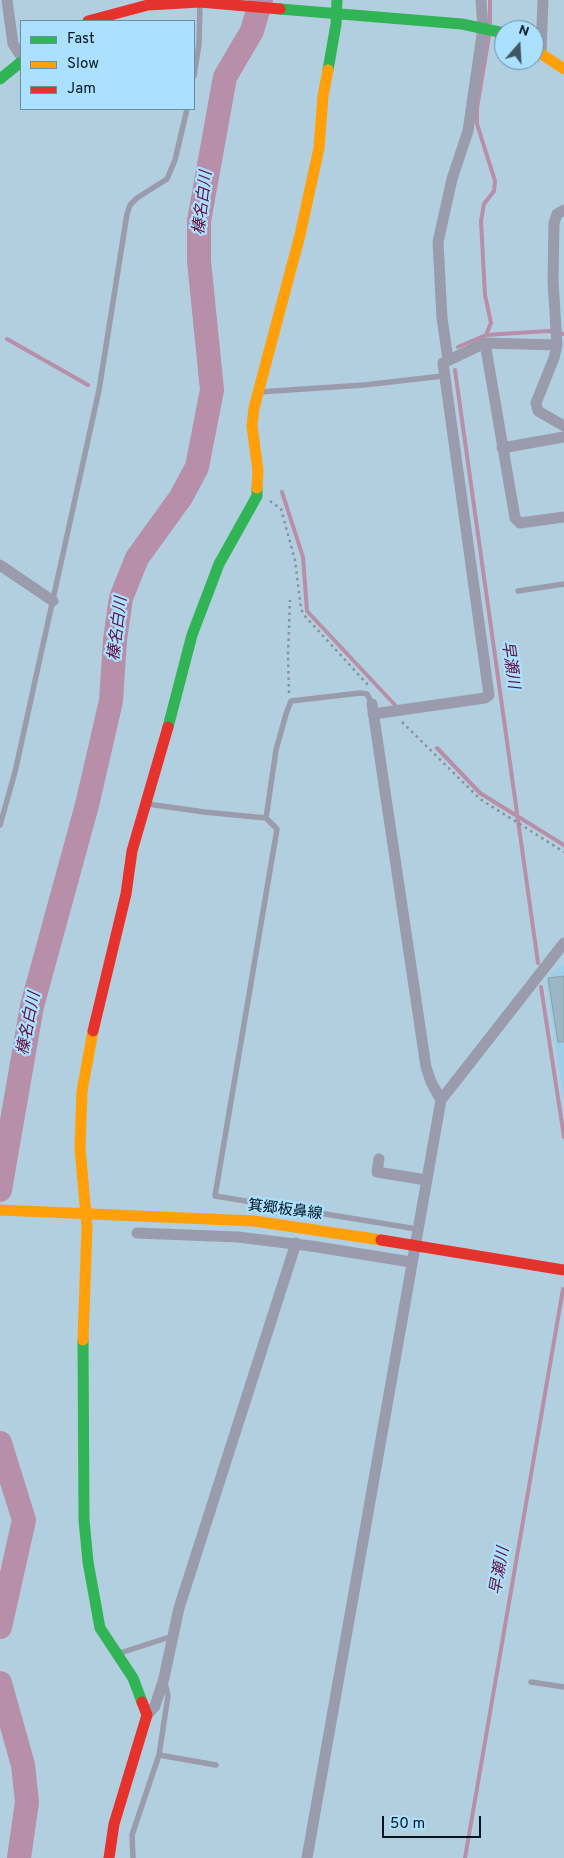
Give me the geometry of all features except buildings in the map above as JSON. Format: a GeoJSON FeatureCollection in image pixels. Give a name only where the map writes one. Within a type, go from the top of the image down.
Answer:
{"type":"FeatureCollection","features":[{"type":"Feature","properties":{"kind":"street"},"geometry":{"type":"LineString","coordinates":[[7,0],[13,44],[20,54]]}},
{"type":"Feature","properties":{"kind":"street"},"geometry":{"type":"LineString","coordinates":[[147,1715],[133,1678],[100,1628],[92,1593],[84,1520],[80,1212],[82,1091],[88,1054],[126,894],[132,851],[147,804],[195,627],[219,564],[258,496],[258,471],[252,426],[258,392],[300,236],[319,148],[332,13],[337,0]]}},
{"type":"Feature","properties":{"kind":"street"},"geometry":{"type":"LineString","coordinates":[[448,359],[442,318],[438,242],[452,179],[468,131],[483,28],[481,0]]}},
{"type":"Feature","properties":{"kind":"street"},"geometry":{"type":"LineString","coordinates":[[540,20],[542,0]]}},
{"type":"Feature","properties":{"kind":"street"},"geometry":{"type":"LineString","coordinates":[[91,20],[148,5],[204,2],[483,28],[494,31]]}},
{"type":"Feature","properties":{"kind":"street"},"geometry":{"type":"LineString","coordinates":[[544,56],[564,69]]}},
{"type":"Feature","properties":{"kind":"street"},"geometry":{"type":"LineString","coordinates":[[0,79],[20,63]]}},
{"type":"Feature","properties":{"kind":"street"},"geometry":{"type":"LineString","coordinates":[[564,210],[557,214],[554,223],[559,280],[557,345],[559,361],[536,403],[538,411],[564,426]]}},
{"type":"Feature","properties":{"kind":"street"},"geometry":{"type":"LineString","coordinates":[[485,343],[515,518],[520,523],[564,516]]}},
{"type":"Feature","properties":{"kind":"street"},"geometry":{"type":"LineString","coordinates":[[441,1100],[435,1091],[426,1067],[373,709],[485,698],[489,695],[443,376],[443,363],[485,343],[557,345]]}},
{"type":"Feature","properties":{"kind":"street"},"geometry":{"type":"LineString","coordinates":[[502,448],[564,437]]}},
{"type":"Feature","properties":{"kind":"street"},"geometry":{"type":"LineString","coordinates":[[0,565],[53,601]]}},
{"type":"Feature","properties":{"kind":"street"},"geometry":{"type":"LineString","coordinates":[[307,1858],[357,1584],[411,1262],[441,1100],[564,943]]}},
{"type":"Feature","properties":{"kind":"street"},"geometry":{"type":"LineString","coordinates":[[379,1159],[377,1172],[426,1180]]}},
{"type":"Feature","properties":{"kind":"street","name":"箕郷板鼻線"},"geometry":{"type":"LineString","coordinates":[[0,1210],[254,1221],[564,1270]]}},
{"type":"Feature","properties":{"kind":"street"},"geometry":{"type":"LineString","coordinates":[[137,1233],[229,1236],[296,1244],[411,1262]]}},
{"type":"Feature","properties":{"kind":"street"},"geometry":{"type":"LineString","coordinates":[[109,1858],[114,1824],[147,1715],[155,1706],[164,1678],[179,1608],[296,1244]]}},
{"type":"Feature","properties":{"kind":"lane"},"geometry":{"type":"LineString","coordinates":[[195,70],[204,2]]}},
{"type":"Feature","properties":{"kind":"lane"},"geometry":{"type":"LineString","coordinates":[[0,825],[16,772],[99,390],[127,214],[130,205],[137,198],[167,180],[175,160],[187,110]]}},
{"type":"Feature","properties":{"kind":"lane"},"geometry":{"type":"LineString","coordinates":[[258,392],[364,385],[443,376]]}},
{"type":"Feature","properties":{"kind":"lane"},"geometry":{"type":"LineString","coordinates":[[518,591],[564,584]]}},
{"type":"Feature","properties":{"kind":"lane"},"geometry":{"type":"LineString","coordinates":[[266,818],[276,750],[286,714],[292,701],[360,693],[367,694],[373,709]]}},
{"type":"Feature","properties":{"kind":"lane"},"geometry":{"type":"LineString","coordinates":[[147,804],[266,818],[276,830],[215,1196],[417,1229]]}},
{"type":"Feature","properties":{"kind":"lane"},"geometry":{"type":"LineString","coordinates":[[118,1654],[173,1636]]}},
{"type":"Feature","properties":{"kind":"lane"},"geometry":{"type":"LineString","coordinates":[[133,1858],[132,1835],[159,1755],[168,1696],[164,1678]]}},
{"type":"Feature","properties":{"kind":"lane"},"geometry":{"type":"LineString","coordinates":[[531,1682],[564,1687]]}},
{"type":"Feature","properties":{"kind":"lane"},"geometry":{"type":"LineString","coordinates":[[159,1755],[216,1765]]}},
{"type":"Feature","properties":{"kind":"path"},"geometry":{"type":"LineString","coordinates":[[266,499],[281,509],[295,560],[301,609],[304,616],[370,687]]}},
{"type":"Feature","properties":{"kind":"path"},"geometry":{"type":"LineString","coordinates":[[290,600],[288,655],[292,701]]}},
{"type":"Feature","properties":{"kind":"path"},"geometry":{"type":"LineString","coordinates":[[397,716],[480,799],[528,827],[564,852]]}},
{"type":"Feature","properties":{"kind":"shaded area"},"geometry":{"type":"Polygon","coordinates":[[[564,962],[564,1101],[546,980],[564,962]]]}},
{"type":"Feature","properties":{"kind":"waterway","name":"榛名白川"},"geometry":{"type":"LineString","coordinates":[[0,1190],[32,1006],[87,805],[111,701],[115,640],[121,598],[137,558],[181,497],[197,467],[212,390],[199,261],[199,221],[225,77],[252,31],[261,0]]}},
{"type":"Feature","properties":{"kind":"waterway"},"geometry":{"type":"LineString","coordinates":[[490,0],[490,23]]}},
{"type":"Feature","properties":{"kind":"waterway"},"geometry":{"type":"LineString","coordinates":[[486,335],[491,323],[485,295],[481,221],[484,204],[494,191],[495,181],[477,124],[477,108],[489,36]]}},
{"type":"Feature","properties":{"kind":"waterway","name":"早瀬川"},"geometry":{"type":"LineString","coordinates":[[458,347],[486,335],[548,331],[564,334]]}},
{"type":"Feature","properties":{"kind":"waterway"},"geometry":{"type":"LineString","coordinates":[[7,339],[88,385]]}},
{"type":"Feature","properties":{"kind":"waterway","name":"早瀬川"},"geometry":{"type":"LineString","coordinates":[[455,370],[538,963]]}},
{"type":"Feature","properties":{"kind":"waterway"},"geometry":{"type":"LineString","coordinates":[[282,492],[303,557],[307,611],[395,705]]}},
{"type":"Feature","properties":{"kind":"waterway"},"geometry":{"type":"LineString","coordinates":[[437,748],[480,793],[564,845]]}},
{"type":"Feature","properties":{"kind":"waterway","name":"早瀬川"},"geometry":{"type":"LineString","coordinates":[[541,987],[564,1137]]}},
{"type":"Feature","properties":{"kind":"waterway","name":"早瀬川"},"geometry":{"type":"LineString","coordinates":[[465,1858],[563,1289]]}},
{"type":"Feature","properties":{"kind":"waterway","name":"榛名白川"},"geometry":{"type":"LineString","coordinates":[[0,1443],[24,1520],[0,1627]]}},
{"type":"Feature","properties":{"kind":"waterway","name":"榛名白川"},"geometry":{"type":"LineString","coordinates":[[0,1683],[23,1765],[27,1802],[19,1858]]}},
{"type":"Feature","properties":{"kind":"traffic: fast"},"geometry":{"type":"LineString","coordinates":[[328,70],[336,24],[337,0]]}},
{"type":"Feature","properties":{"kind":"traffic: fast"},"geometry":{"type":"LineString","coordinates":[[280,9],[462,24],[494,31]]}},
{"type":"Feature","properties":{"kind":"traffic: fast"},"geometry":{"type":"LineString","coordinates":[[0,79],[20,63]]}},
{"type":"Feature","properties":{"kind":"traffic: fast"},"geometry":{"type":"LineString","coordinates":[[168,727],[192,635],[219,564],[257,496],[257,488]]}},
{"type":"Feature","properties":{"kind":"traffic: fast"},"geometry":{"type":"LineString","coordinates":[[83,1340],[84,1520],[88,1562],[100,1628],[133,1678],[142,1702]]}},
{"type":"Feature","properties":{"kind":"traffic: slow"},"geometry":{"type":"LineString","coordinates":[[544,56],[564,69]]}},
{"type":"Feature","properties":{"kind":"traffic: slow"},"geometry":{"type":"LineString","coordinates":[[257,488],[258,471],[252,426],[254,408],[300,235],[319,148],[323,96],[328,70]]}},
{"type":"Feature","properties":{"kind":"traffic: slow"},"geometry":{"type":"LineString","coordinates":[[83,1340],[87,1227],[80,1148],[82,1091],[93,1031]]}},
{"type":"Feature","properties":{"kind":"traffic: slow"},"geometry":{"type":"LineString","coordinates":[[0,1210],[254,1221],[381,1240]]}},
{"type":"Feature","properties":{"kind":"traffic: jam"},"geometry":{"type":"LineString","coordinates":[[92,20],[148,5],[200,2],[280,9]]}},
{"type":"Feature","properties":{"kind":"traffic: jam"},"geometry":{"type":"LineString","coordinates":[[93,1031],[126,894],[132,851],[168,727]]}},
{"type":"Feature","properties":{"kind":"traffic: jam"},"geometry":{"type":"LineString","coordinates":[[381,1240],[564,1270]]}},
{"type":"Feature","properties":{"kind":"traffic: jam"},"geometry":{"type":"LineString","coordinates":[[109,1858],[114,1824],[147,1715],[142,1702]]}}]}
